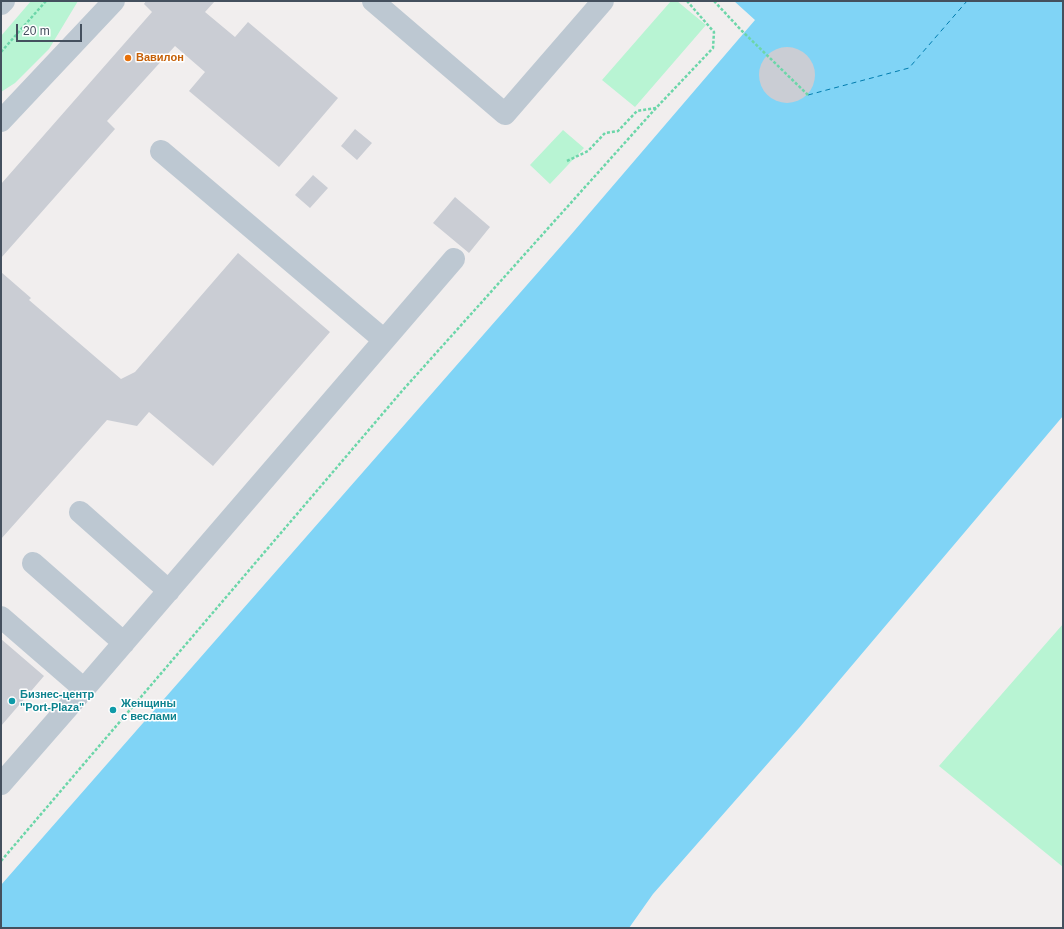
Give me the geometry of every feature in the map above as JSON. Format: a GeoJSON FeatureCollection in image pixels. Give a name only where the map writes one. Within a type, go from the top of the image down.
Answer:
{"type":"FeatureCollection","features":[{"type":"Feature","properties":{"kind":"lane"},"geometry":{"type":"LineString","coordinates":[[1,121],[114,1]]}},
{"type":"Feature","properties":{"kind":"lane"},"geometry":{"type":"LineString","coordinates":[[373,1],[506,114],[603,1]]}},
{"type":"Feature","properties":{"kind":"lane"},"geometry":{"type":"LineString","coordinates":[[161,151],[384,340]]}},
{"type":"Feature","properties":{"kind":"lane"},"geometry":{"type":"LineString","coordinates":[[1,784],[169,591],[454,258]]}},
{"type":"Feature","properties":{"kind":"lane"},"geometry":{"type":"LineString","coordinates":[[80,512],[169,591]]}},
{"type":"Feature","properties":{"kind":"lane"},"geometry":{"type":"LineString","coordinates":[[33,563],[124,643]]}},
{"type":"Feature","properties":{"kind":"lane"},"geometry":{"type":"LineString","coordinates":[[1,617],[84,689]]}},
{"type":"Feature","properties":{"kind":"path"},"geometry":{"type":"LineString","coordinates":[[1,52],[46,1]]}},
{"type":"Feature","properties":{"kind":"path"},"geometry":{"type":"LineString","coordinates":[[1,861],[402,392],[656,108],[713,48],[714,32],[687,1]]}},
{"type":"Feature","properties":{"kind":"path"},"geometry":{"type":"LineString","coordinates":[[714,1],[742,31],[808,95]]}},
{"type":"Feature","properties":{"kind":"path"},"geometry":{"type":"LineString","coordinates":[[567,161],[588,151],[605,133],[618,131],[637,111],[656,108]]}},
{"type":"Feature","properties":{"kind":"green space"},"geometry":{"type":"Polygon","coordinates":[[[31,1],[78,1],[49,49],[15,83],[1,92],[1,36],[31,1]]]}},
{"type":"Feature","properties":{"kind":"green space"},"geometry":{"type":"Polygon","coordinates":[[[671,1],[677,1],[706,25],[635,107],[602,80],[671,1]]]}},
{"type":"Feature","properties":{"kind":"green space"},"geometry":{"type":"Polygon","coordinates":[[[563,130],[584,148],[550,184],[530,165],[563,130]]]}},
{"type":"Feature","properties":{"kind":"green space"},"geometry":{"type":"Polygon","coordinates":[[[1063,624],[1063,867],[939,766],[1063,624]]]}},
{"type":"Feature","properties":{"kind":"water"},"geometry":{"type":"Polygon","coordinates":[[[734,1],[1063,1],[1063,416],[799,728],[653,894],[629,928],[1,928],[1,885],[569,237],[755,20],[734,1]]]}},
{"type":"Feature","properties":{"kind":"building"},"geometry":{"type":"Polygon","coordinates":[[[146,1],[215,1],[205,12],[235,37],[248,22],[338,98],[279,167],[189,91],[205,72],[175,46],[107,121],[115,129],[1,258],[1,184],[152,12],[144,4],[146,1]]]}},
{"type":"Feature","properties":{"kind":"building"},"geometry":{"type":"Polygon","coordinates":[[[781,47],[793,47],[803,51],[811,59],[815,69],[815,81],[811,91],[803,99],[793,103],[781,103],[771,99],[763,91],[759,81],[759,69],[763,59],[771,51],[781,47]]]}},
{"type":"Feature","properties":{"kind":"building"},"geometry":{"type":"Polygon","coordinates":[[[355,129],[372,143],[357,160],[341,146],[355,129]]]}},
{"type":"Feature","properties":{"kind":"building"},"geometry":{"type":"Polygon","coordinates":[[[313,175],[328,188],[310,208],[295,195],[313,175]]]}},
{"type":"Feature","properties":{"kind":"building"},"geometry":{"type":"Polygon","coordinates":[[[455,197],[490,227],[469,253],[433,223],[455,197]]]}},
{"type":"Feature","properties":{"kind":"building"},"geometry":{"type":"Polygon","coordinates":[[[238,253],[330,332],[213,466],[149,412],[137,426],[107,420],[1,539],[1,272],[31,298],[29,300],[121,379],[135,372],[238,253]]]}},
{"type":"Feature","properties":{"kind":"building","name":"Бизнес-центр \"Port-Plaza\""},"geometry":{"type":"Polygon","coordinates":[[[1,639],[44,676],[1,726],[1,639]]]}},
{"type":"Feature","properties":{"kind":"ferry route"},"geometry":{"type":"LineString","coordinates":[[808,95],[909,68],[967,1]]}},
{"type":"Feature","properties":{"kind":"place","name":"Вавилон"},"geometry":{"type":"Point","coordinates":[128,58]}},
{"type":"Feature","properties":{"kind":"place","name":"Бизнес-центр \"Port-Plaza\""},"geometry":{"type":"Point","coordinates":[12,701]}},
{"type":"Feature","properties":{"kind":"place","name":"Женщины с веслами"},"geometry":{"type":"Point","coordinates":[113,710]}}]}
